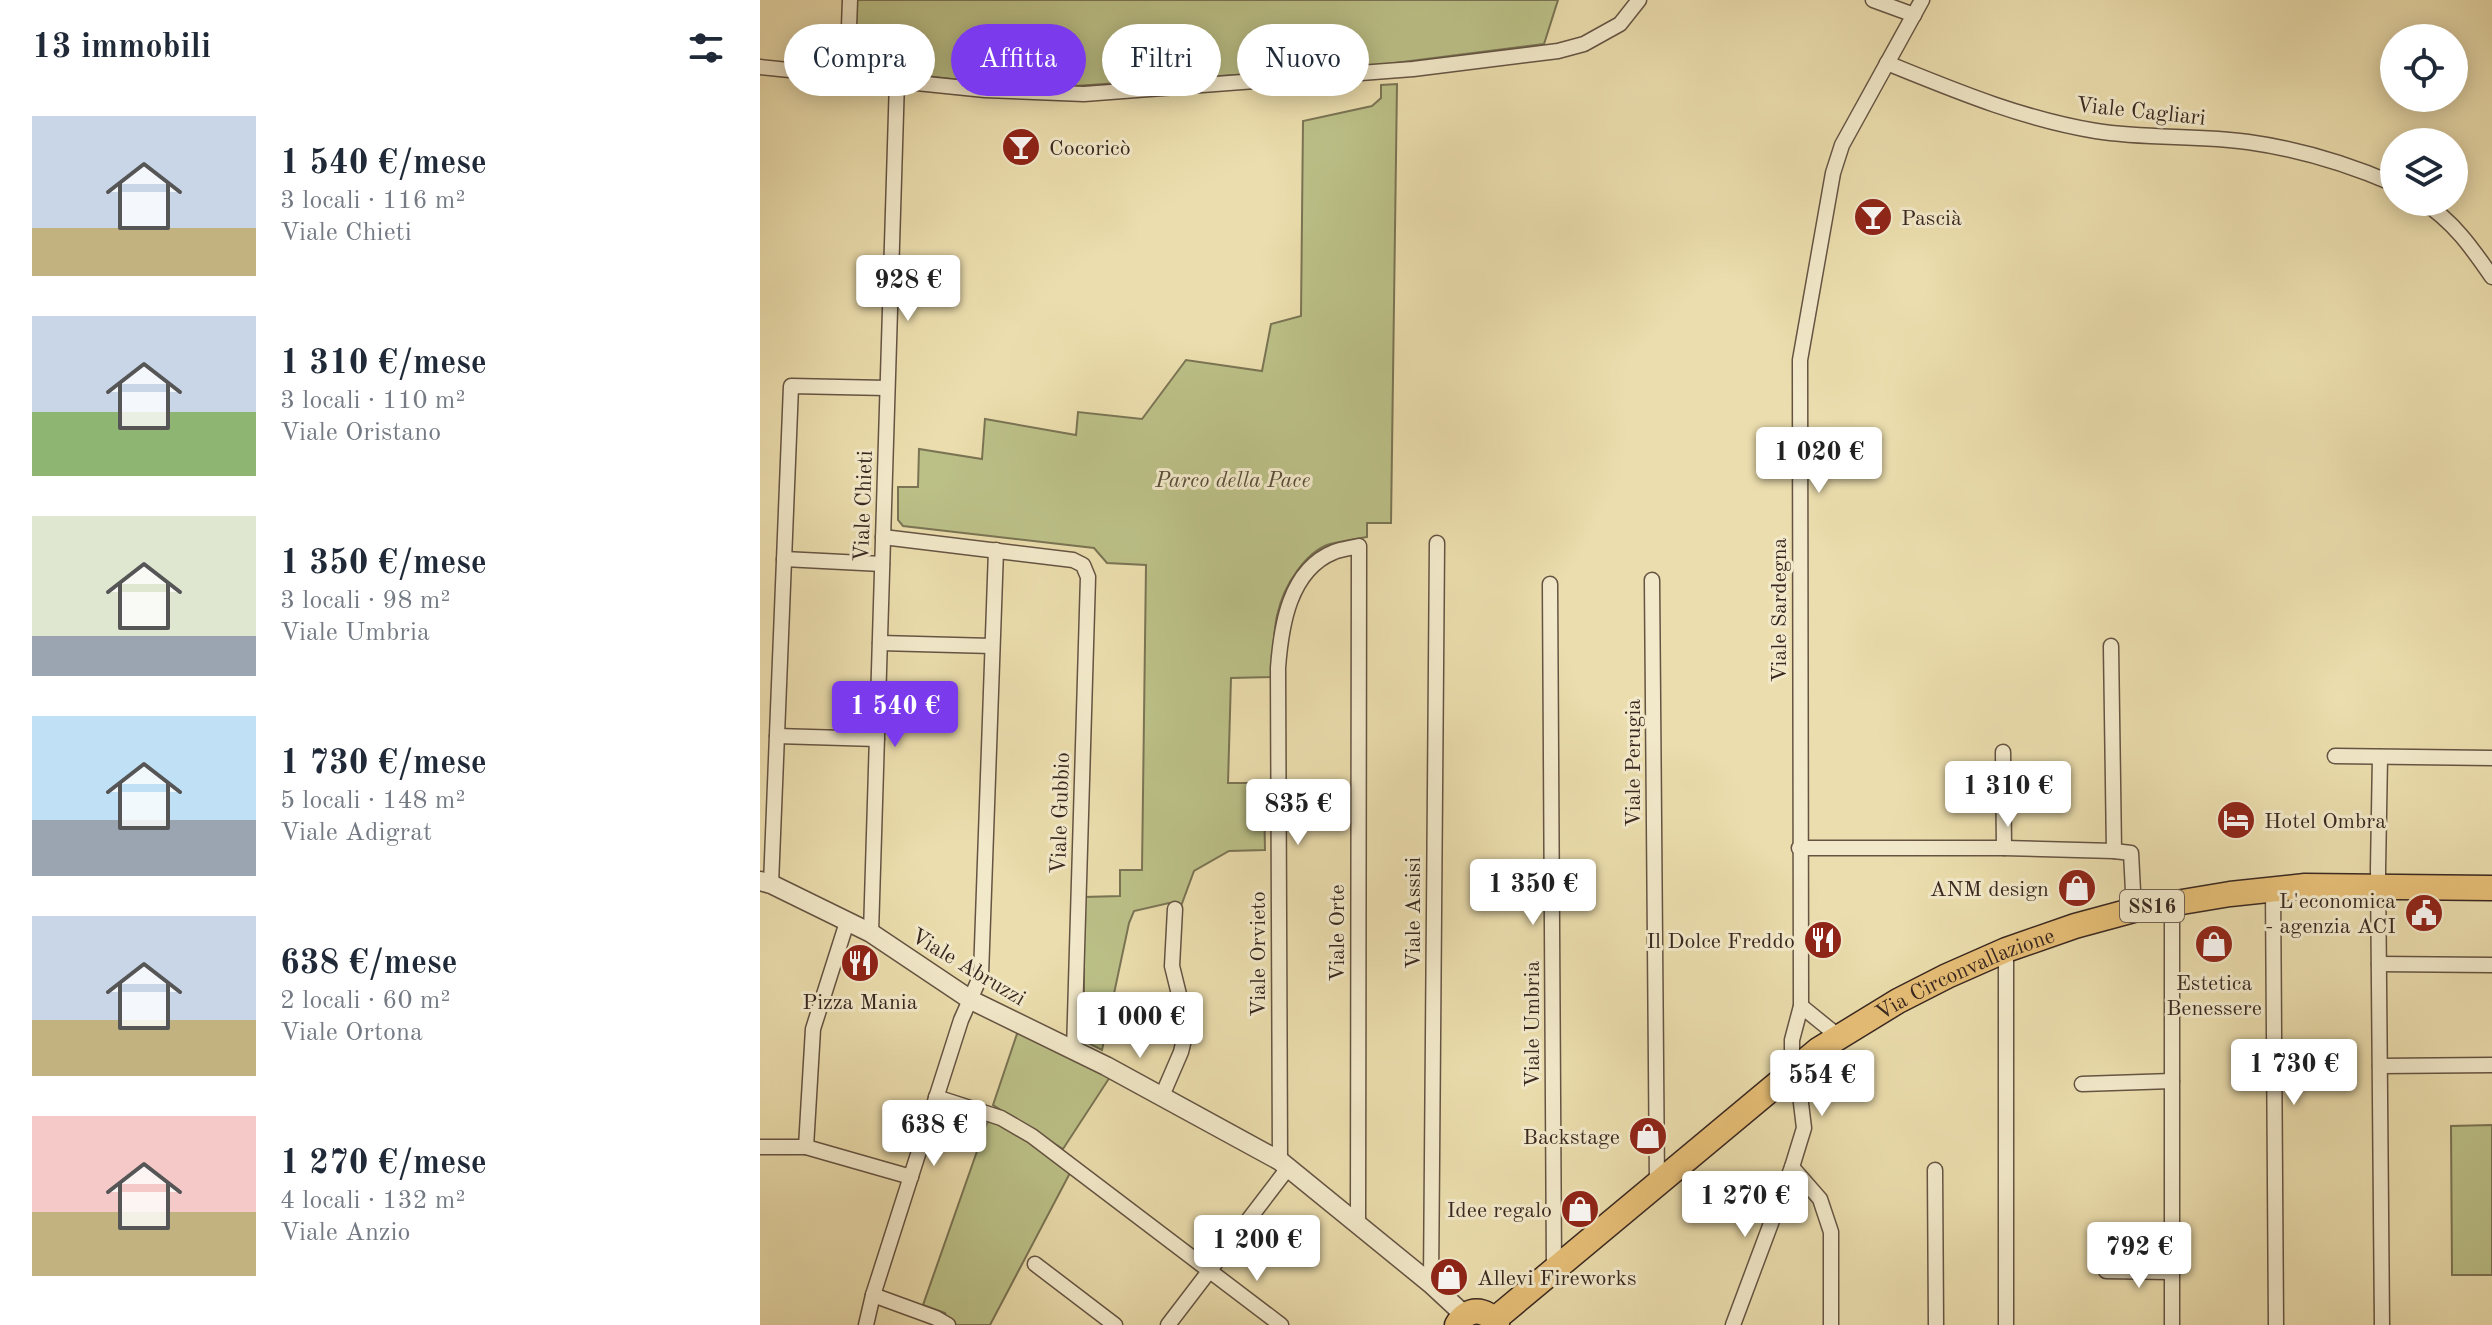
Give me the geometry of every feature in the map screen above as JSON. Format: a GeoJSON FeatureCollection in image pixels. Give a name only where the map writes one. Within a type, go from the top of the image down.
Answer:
{"type":"FeatureCollection","features":[{"type":"Feature","properties":{"kind":"main road","name":"Via Circonvallazione"},"geometry":{"type":"LineString","coordinates":[[1496,1322],[1792,1071],[1838,1036],[1947,976],[2006,950],[2134,910],[2273,889],[2379,886],[2492,888]]}},
{"type":"Feature","properties":{"kind":"main road"},"geometry":{"type":"LineString","coordinates":[[1459,1321],[1475,1311],[1489,1315],[1496,1322]]}},
{"type":"Feature","properties":{"kind":"street"},"geometry":{"type":"LineString","coordinates":[[849,24],[850,0]]}},
{"type":"Feature","properties":{"kind":"street"},"geometry":{"type":"LineString","coordinates":[[935,84],[985,90],[1084,94],[1413,69],[1558,51],[1584,44],[1620,24],[1639,0]]}},
{"type":"Feature","properties":{"kind":"street"},"geometry":{"type":"LineString","coordinates":[[1873,0],[1914,15]]}},
{"type":"Feature","properties":{"kind":"street","name":"Viale Sardegna"},"geometry":{"type":"LineString","coordinates":[[1733,1325],[1804,1128],[1800,1095],[1792,1071],[1792,1040],[1801,1006],[1800,360],[1833,173],[1842,145],[1922,0]]}},
{"type":"Feature","properties":{"kind":"street","name":"Viale Cagliari"},"geometry":{"type":"LineString","coordinates":[[1887,63],[1992,105],[2046,120],[2098,131],[2275,147],[2380,178]]}},
{"type":"Feature","properties":{"kind":"street"},"geometry":{"type":"LineString","coordinates":[[760,67],[784,69]]}},
{"type":"Feature","properties":{"kind":"street","name":"Viale Chieti"},"geometry":{"type":"LineString","coordinates":[[871,933],[896,96]]}},
{"type":"Feature","properties":{"kind":"street"},"geometry":{"type":"LineString","coordinates":[[2444,216],[2470,245],[2492,277]]}},
{"type":"Feature","properties":{"kind":"street"},"geometry":{"type":"LineString","coordinates":[[766,883],[777,736],[791,386],[887,388]]}},
{"type":"Feature","properties":{"kind":"street"},"geometry":{"type":"LineString","coordinates":[[866,1325],[961,1020],[981,975],[996,550],[883,537]]}},
{"type":"Feature","properties":{"kind":"street","name":"Viale Assisi"},"geometry":{"type":"LineString","coordinates":[[1431,1284],[1437,543]]}},
{"type":"Feature","properties":{"kind":"street","name":"Viale Orvieto"},"geometry":{"type":"LineString","coordinates":[[1284,1165],[1278,668],[1281,632],[1297,587],[1312,567],[1333,552],[1359,546]]}},
{"type":"Feature","properties":{"kind":"street","name":"Viale Orte"},"geometry":{"type":"LineString","coordinates":[[1358,1223],[1359,546]]}},
{"type":"Feature","properties":{"kind":"street","name":"Viale Gubbio"},"geometry":{"type":"LineString","coordinates":[[996,550],[1073,560],[1083,565],[1088,577],[1074,1051]]}},
{"type":"Feature","properties":{"kind":"street"},"geometry":{"type":"LineString","coordinates":[[784,559],[882,564]]}},
{"type":"Feature","properties":{"kind":"street","name":"Viale Perugia"},"geometry":{"type":"LineString","coordinates":[[1652,580],[1657,1185]]}},
{"type":"Feature","properties":{"kind":"street","name":"Viale Umbria"},"geometry":{"type":"LineString","coordinates":[[1550,584],[1554,1271]]}},
{"type":"Feature","properties":{"kind":"street"},"geometry":{"type":"LineString","coordinates":[[880,643],[992,646]]}},
{"type":"Feature","properties":{"kind":"street"},"geometry":{"type":"LineString","coordinates":[[2111,646],[2114,851]]}},
{"type":"Feature","properties":{"kind":"street"},"geometry":{"type":"LineString","coordinates":[[777,736],[877,739]]}},
{"type":"Feature","properties":{"kind":"street"},"geometry":{"type":"LineString","coordinates":[[2003,752],[2004,848]]}},
{"type":"Feature","properties":{"kind":"street"},"geometry":{"type":"LineString","coordinates":[[2335,756],[2492,758]]}},
{"type":"Feature","properties":{"kind":"street"},"geometry":{"type":"LineString","coordinates":[[2380,757],[2382,1325]]}},
{"type":"Feature","properties":{"kind":"street"},"geometry":{"type":"LineString","coordinates":[[1799,848],[2004,848],[2131,853],[2134,910]]}},
{"type":"Feature","properties":{"kind":"street","name":"Viale Abruzzi"},"geometry":{"type":"LineString","coordinates":[[766,883],[871,933],[971,1000],[1162,1096],[1284,1165],[1431,1284],[1459,1310],[1459,1321]]}},
{"type":"Feature","properties":{"kind":"street"},"geometry":{"type":"LineString","coordinates":[[2273,889],[2276,1325]]}},
{"type":"Feature","properties":{"kind":"street"},"geometry":{"type":"LineString","coordinates":[[2172,902],[2172,1325]]}},
{"type":"Feature","properties":{"kind":"street"},"geometry":{"type":"LineString","coordinates":[[1162,1096],[1181,1052],[1187,1027],[1172,966],[1175,909]]}},
{"type":"Feature","properties":{"kind":"street"},"geometry":{"type":"LineString","coordinates":[[806,1147],[813,1029],[847,922]]}},
{"type":"Feature","properties":{"kind":"street"},"geometry":{"type":"LineString","coordinates":[[2006,950],[2006,1325]]}},
{"type":"Feature","properties":{"kind":"street"},"geometry":{"type":"LineString","coordinates":[[2379,964],[2492,965]]}},
{"type":"Feature","properties":{"kind":"street"},"geometry":{"type":"LineString","coordinates":[[1801,1006],[1838,1036]]}},
{"type":"Feature","properties":{"kind":"street"},"geometry":{"type":"LineString","coordinates":[[2380,1066],[2492,1065]]}},
{"type":"Feature","properties":{"kind":"street"},"geometry":{"type":"LineString","coordinates":[[2082,1084],[2172,1081]]}},
{"type":"Feature","properties":{"kind":"street"},"geometry":{"type":"LineString","coordinates":[[936,1097],[1001,1118],[1032,1136],[1281,1325]]}},
{"type":"Feature","properties":{"kind":"street"},"geometry":{"type":"LineString","coordinates":[[760,1147],[806,1147],[911,1177]]}},
{"type":"Feature","properties":{"kind":"street"},"geometry":{"type":"LineString","coordinates":[[1168,1325],[1284,1165]]}},
{"type":"Feature","properties":{"kind":"street"},"geometry":{"type":"LineString","coordinates":[[1792,1167],[1820,1199],[1831,1232],[1831,1325]]}},
{"type":"Feature","properties":{"kind":"street"},"geometry":{"type":"LineString","coordinates":[[1935,1170],[1936,1325]]}},
{"type":"Feature","properties":{"kind":"street"},"geometry":{"type":"LineString","coordinates":[[1035,1264],[1115,1325]]}},
{"type":"Feature","properties":{"kind":"street"},"geometry":{"type":"LineString","coordinates":[[2106,1271],[2172,1272]]}},
{"type":"Feature","properties":{"kind":"street"},"geometry":{"type":"LineString","coordinates":[[873,1295],[948,1325]]}},
{"type":"Feature","properties":{"kind":"green space"},"geometry":{"type":"Polygon","coordinates":[[[853,0],[1558,0],[1544,44],[1379,65],[1369,66],[1369,24],[1237,24],[1237,75],[1221,76],[1221,24],[1102,24],[1102,84],[1086,85],[1086,24],[951,24],[951,79],[935,77],[935,24],[853,24],[853,0]]]}},
{"type":"Feature","properties":{"kind":"green space","name":"Parco della Pace"},"geometry":{"type":"Polygon","coordinates":[[[1397,84],[1391,523],[1367,523],[1367,537],[1330,544],[1308,559],[1289,584],[1279,609],[1272,677],[1231,678],[1228,783],[1272,783],[1272,800],[1264,801],[1265,850],[1229,851],[1194,871],[1181,906],[1169,903],[1134,911],[1102,1050],[1088,1043],[1091,1025],[1084,1022],[1084,897],[1120,896],[1120,870],[1142,870],[1146,565],[1107,563],[1094,548],[903,526],[898,520],[898,487],[918,487],[919,449],[982,459],[985,419],[1076,435],[1078,412],[1142,419],[1186,360],[1262,371],[1271,324],[1301,316],[1303,121],[1372,106],[1381,98],[1381,85],[1397,84]]]}},
{"type":"Feature","properties":{"kind":"green space"},"geometry":{"type":"Polygon","coordinates":[[[1018,1031],[1110,1077],[1063,1149],[993,1105],[1018,1031]]]}},
{"type":"Feature","properties":{"kind":"green space"},"geometry":{"type":"Polygon","coordinates":[[[988,1120],[1032,1142],[1070,1173],[990,1325],[955,1325],[947,1320],[945,1313],[923,1305],[988,1120]]]}},
{"type":"Feature","properties":{"kind":"green space"},"geometry":{"type":"Polygon","coordinates":[[[2492,1125],[2492,1275],[2452,1275],[2451,1126],[2492,1125]]]}},
{"type":"Feature","properties":{"kind":"place","name":"Cocoricò"},"geometry":{"type":"Point","coordinates":[1021,147]}},
{"type":"Feature","properties":{"kind":"place","name":"Pascià"},"geometry":{"type":"Point","coordinates":[1873,217]}},
{"type":"Feature","properties":{"kind":"place","name":"Hotel Ombra"},"geometry":{"type":"Point","coordinates":[2236,820]}},
{"type":"Feature","properties":{"kind":"place","name":"ANM design"},"geometry":{"type":"Point","coordinates":[2077,888]}},
{"type":"Feature","properties":{"kind":"place","name":"L'economica - agenzia ACI"},"geometry":{"type":"Point","coordinates":[2424,913]}},
{"type":"Feature","properties":{"kind":"place","name":"Il Dolce Freddo"},"geometry":{"type":"Point","coordinates":[1823,940]}},
{"type":"Feature","properties":{"kind":"place","name":"Estetica Benessere"},"geometry":{"type":"Point","coordinates":[2214,944]}},
{"type":"Feature","properties":{"kind":"place","name":"Pizza Mania"},"geometry":{"type":"Point","coordinates":[860,963]}},
{"type":"Feature","properties":{"kind":"place","name":"Backstage"},"geometry":{"type":"Point","coordinates":[1648,1136]}},
{"type":"Feature","properties":{"kind":"place","name":"Idee regalo"},"geometry":{"type":"Point","coordinates":[1580,1209]}},
{"type":"Feature","properties":{"kind":"place","name":"Allevi Fireworks"},"geometry":{"type":"Point","coordinates":[1449,1277]}}]}
